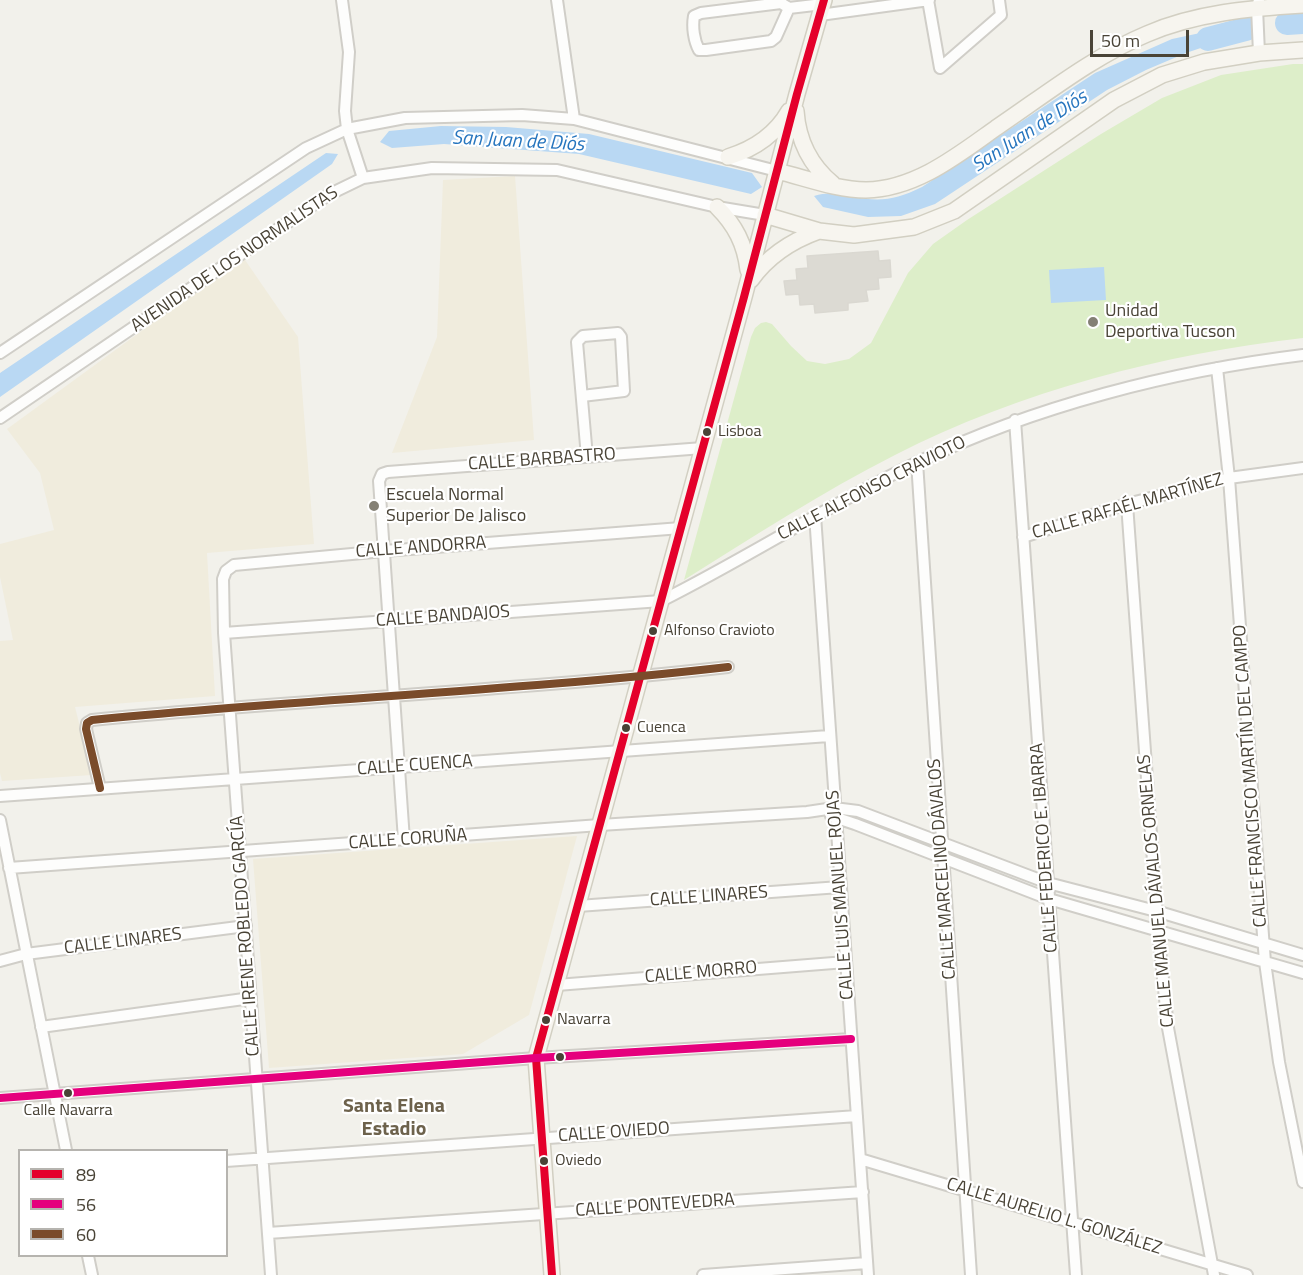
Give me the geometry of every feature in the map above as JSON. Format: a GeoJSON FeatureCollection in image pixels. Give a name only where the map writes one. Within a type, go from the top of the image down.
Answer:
{"type":"FeatureCollection","features":[{"type":"Feature","properties":{"kind":"street"},"geometry":{"type":"LineString","coordinates":[[342,0],[349,52],[345,111],[347,129],[363,178]]}},
{"type":"Feature","properties":{"kind":"street"},"geometry":{"type":"LineString","coordinates":[[557,0],[574,119]]}},
{"type":"Feature","properties":{"kind":"street"},"geometry":{"type":"LineString","coordinates":[[789,8],[776,37],[771,41],[706,50],[699,50],[696,44],[693,22],[694,16],[701,13],[781,3],[789,8],[928,0],[940,69],[1001,15],[999,0]]}},
{"type":"Feature","properties":{"kind":"street"},"geometry":{"type":"LineString","coordinates":[[0,353],[306,148],[347,129],[416,117],[522,115],[574,119],[835,186],[867,190],[901,184],[941,167],[1099,58],[1137,38],[1188,20],[1258,4],[1303,5]]}},
{"type":"Feature","properties":{"kind":"street"},"geometry":{"type":"LineString","coordinates":[[1258,4],[1259,53]]}},
{"type":"Feature","properties":{"kind":"street"},"geometry":{"type":"LineString","coordinates":[[552,1275],[536,1058],[797,94],[823,6]]}},
{"type":"Feature","properties":{"kind":"street","name":"AVENIDA DE LOS NORMALISTAS"},"geometry":{"type":"LineString","coordinates":[[0,418],[328,195],[363,178],[432,168],[557,171],[717,207],[765,215],[819,231],[854,235],[914,227],[954,211],[1114,100],[1162,75],[1204,62],[1259,53],[1303,50]]}},
{"type":"Feature","properties":{"kind":"street"},"geometry":{"type":"LineString","coordinates":[[728,157],[750,148],[770,135],[786,116],[797,94]]}},
{"type":"Feature","properties":{"kind":"street"},"geometry":{"type":"LineString","coordinates":[[797,94],[797,122],[805,148],[818,169],[835,186]]}},
{"type":"Feature","properties":{"kind":"street"},"geometry":{"type":"LineString","coordinates":[[717,207],[740,238],[747,261],[747,285]]}},
{"type":"Feature","properties":{"kind":"street"},"geometry":{"type":"LineString","coordinates":[[747,285],[766,261],[778,251],[819,231]]}},
{"type":"Feature","properties":{"kind":"street"},"geometry":{"type":"LineString","coordinates":[[582,396],[624,391],[621,336],[618,333],[579,338],[577,342],[587,457]]}},
{"type":"Feature","properties":{"kind":"street","name":"CALLE ALFONSO CRAVIOTO"},"geometry":{"type":"LineString","coordinates":[[661,601],[690,587],[815,515],[917,462],[1015,420],[1091,397],[1217,368],[1303,355]]}},
{"type":"Feature","properties":{"kind":"street","name":"CALLE FRANCISCO MARTÍN DEL CAMPO"},"geometry":{"type":"LineString","coordinates":[[1217,368],[1229,478],[1265,962],[1279,1062],[1303,1182]]}},
{"type":"Feature","properties":{"kind":"street","name":"CALLE FEDERICO E. IBARRA"},"geometry":{"type":"LineString","coordinates":[[1015,420],[1076,1275]]}},
{"type":"Feature","properties":{"kind":"street","name":"CALLE BARBASTRO"},"geometry":{"type":"LineString","coordinates":[[384,551],[379,481],[382,474],[388,472],[703,448]]}},
{"type":"Feature","properties":{"kind":"street","name":"CALLE MARCELINO DÁVALOS"},"geometry":{"type":"LineString","coordinates":[[917,462],[971,1275]]}},
{"type":"Feature","properties":{"kind":"street","name":"CALLE RAFAÉL MARTÍNEZ"},"geometry":{"type":"LineString","coordinates":[[1023,537],[1127,504],[1229,478],[1303,468]]}},
{"type":"Feature","properties":{"kind":"street","name":"CALLE MANUEL DÁVALOS ORNELAS"},"geometry":{"type":"LineString","coordinates":[[1127,504],[1158,930],[1172,1051],[1214,1270]]}},
{"type":"Feature","properties":{"kind":"street","name":"CALLE LUIS MANUEL ROJAS"},"geometry":{"type":"LineString","coordinates":[[815,515],[868,1275]]}},
{"type":"Feature","properties":{"kind":"street","name":"CALLE ANDORRA"},"geometry":{"type":"LineString","coordinates":[[224,633],[223,579],[226,571],[234,565],[681,528]]}},
{"type":"Feature","properties":{"kind":"street"},"geometry":{"type":"LineString","coordinates":[[384,551],[404,840]]}},
{"type":"Feature","properties":{"kind":"street","name":"CALLE BANDAJOS"},"geometry":{"type":"LineString","coordinates":[[224,633],[661,601]]}},
{"type":"Feature","properties":{"kind":"street","name":"CALLE IRENE ROBLEDO GARCÍA"},"geometry":{"type":"LineString","coordinates":[[224,633],[271,1275]]}},
{"type":"Feature","properties":{"kind":"street"},"geometry":{"type":"LineString","coordinates":[[100,788],[86,729],[87,723],[92,720],[230,706],[640,677],[728,668]]}},
{"type":"Feature","properties":{"kind":"street","name":"CALLE CUENCA"},"geometry":{"type":"LineString","coordinates":[[0,796],[830,736]]}},
{"type":"Feature","properties":{"kind":"street"},"geometry":{"type":"LineString","coordinates":[[835,813],[858,811],[1048,883],[1156,911],[1303,955]]}},
{"type":"Feature","properties":{"kind":"street","name":"CALLE CORUÑA"},"geometry":{"type":"LineString","coordinates":[[9,868],[240,853],[600,825],[807,812],[835,813]]}},
{"type":"Feature","properties":{"kind":"street"},"geometry":{"type":"LineString","coordinates":[[835,813],[942,859],[1049,899],[1303,973]]}},
{"type":"Feature","properties":{"kind":"street"},"geometry":{"type":"LineString","coordinates":[[0,820],[66,1149]]}},
{"type":"Feature","properties":{"kind":"street","name":"CALLE LINARES"},"geometry":{"type":"LineString","coordinates":[[579,906],[840,887]]}},
{"type":"Feature","properties":{"kind":"street","name":"CALLE LINARES"},"geometry":{"type":"LineString","coordinates":[[0,961],[26,954],[246,926]]}},
{"type":"Feature","properties":{"kind":"street","name":"CALLE MORRO"},"geometry":{"type":"LineString","coordinates":[[557,985],[846,962]]}},
{"type":"Feature","properties":{"kind":"street"},"geometry":{"type":"LineString","coordinates":[[41,1027],[251,999]]}},
{"type":"Feature","properties":{"kind":"street"},"geometry":{"type":"LineString","coordinates":[[0,1098],[536,1058],[851,1039]]}},
{"type":"Feature","properties":{"kind":"street","name":"CALLE OVIEDO"},"geometry":{"type":"LineString","coordinates":[[228,1161],[857,1116]]}},
{"type":"Feature","properties":{"kind":"street","name":"CALLE AURELIO L. GONZÁLEZ"},"geometry":{"type":"LineString","coordinates":[[860,1159],[1071,1222],[1214,1270],[1248,1275]]}},
{"type":"Feature","properties":{"kind":"street","name":"CALLE PONTEVEDRA"},"geometry":{"type":"LineString","coordinates":[[268,1233],[862,1192]]}},
{"type":"Feature","properties":{"kind":"street"},"geometry":{"type":"LineString","coordinates":[[88,1257],[92,1275]]}},
{"type":"Feature","properties":{"kind":"street"},"geometry":{"type":"LineString","coordinates":[[703,1275],[867,1263]]}},
{"type":"Feature","properties":{"kind":"shaded area"},"geometry":{"type":"Polygon","coordinates":[[[515,176],[534,440],[392,453],[437,337],[443,180],[515,176]]]}},
{"type":"Feature","properties":{"kind":"shaded area"},"geometry":{"type":"Polygon","coordinates":[[[243,257],[298,337],[314,544],[207,553],[215,696],[75,707],[92,775],[2,781],[0,773],[0,641],[13,640],[0,577],[0,544],[54,530],[40,473],[7,429],[243,257]]]}},
{"type":"Feature","properties":{"kind":"shaded area"},"geometry":{"type":"Polygon","coordinates":[[[577,836],[529,1015],[463,1054],[269,1068],[253,859],[577,836]]]}},
{"type":"Feature","properties":{"kind":"green space","name":"Unidad Deportiva Tucson"},"geometry":{"type":"Polygon","coordinates":[[[1303,64],[1303,338],[1250,345],[1145,365],[1093,378],[992,412],[943,432],[868,469],[788,515],[684,580],[755,328],[761,323],[772,324],[807,361],[825,364],[849,359],[871,343],[908,273],[933,244],[967,220],[1101,134],[1162,98],[1221,75],[1303,64]]]}},
{"type":"Feature","properties":{"kind":"water"},"geometry":{"type":"Polygon","coordinates":[[[1233,26],[1240,30],[1236,36],[1186,53],[1107,90],[935,204],[901,216],[868,217],[823,207],[814,196],[829,194],[880,199],[896,197],[922,187],[1095,73],[1172,39],[1233,26]]]}},
{"type":"Feature","properties":{"kind":"water"},"geometry":{"type":"Polygon","coordinates":[[[441,126],[506,127],[589,134],[752,173],[762,187],[751,194],[579,154],[444,144],[392,148],[380,142],[389,131],[441,126]]]}},
{"type":"Feature","properties":{"kind":"water"},"geometry":{"type":"Polygon","coordinates":[[[326,153],[338,154],[332,164],[0,397],[0,373],[326,153]]]}},
{"type":"Feature","properties":{"kind":"water"},"geometry":{"type":"Polygon","coordinates":[[[1104,267],[1106,300],[1051,303],[1049,270],[1104,267]]]}},
{"type":"Feature","properties":{"kind":"building"},"geometry":{"type":"Polygon","coordinates":[[[878,251],[879,261],[890,260],[891,277],[878,278],[879,289],[866,290],[868,301],[848,303],[848,310],[815,313],[814,304],[800,305],[799,294],[786,295],[784,281],[797,280],[796,269],[808,268],[807,256],[878,251]]]}},
{"type":"Feature","properties":{"kind":"waterway","name":"San Juan de Diós"},"geometry":{"type":"LineString","coordinates":[[1287,23],[1303,22]]}},
{"type":"Feature","properties":{"kind":"waterway","name":"San Juan de Diós"},"geometry":{"type":"LineString","coordinates":[[1208,39],[1246,29]]}},
{"type":"Feature","properties":{"kind":"transit line","name":"89"},"geometry":{"type":"LineString","coordinates":[[552,1275],[536,1058],[824,0]]}},
{"type":"Feature","properties":{"kind":"transit line","name":"60"},"geometry":{"type":"LineString","coordinates":[[100,788],[86,729],[87,723],[92,720],[728,667]]}},
{"type":"Feature","properties":{"kind":"transit line","name":"56"},"geometry":{"type":"LineString","coordinates":[[0,1098],[536,1058],[851,1039]]}},
{"type":"Feature","properties":{"kind":"place","name":"Unidad Deportiva Tucson"},"geometry":{"type":"Point","coordinates":[1093,322]}},
{"type":"Feature","properties":{"kind":"place","name":"Lisboa"},"geometry":{"type":"Point","coordinates":[707,432]}},
{"type":"Feature","properties":{"kind":"place","name":"Escuela Normal Superior De Jalisco"},"geometry":{"type":"Point","coordinates":[374,506]}},
{"type":"Feature","properties":{"kind":"place","name":"Alfonso Cravioto"},"geometry":{"type":"Point","coordinates":[653,631]}},
{"type":"Feature","properties":{"kind":"place","name":"Cuenca"},"geometry":{"type":"Point","coordinates":[626,728]}},
{"type":"Feature","properties":{"kind":"place","name":"Navarra"},"geometry":{"type":"Point","coordinates":[546,1020]}},
{"type":"Feature","properties":{"kind":"place","name":"Calle Navarra"},"geometry":{"type":"Point","coordinates":[68,1093]}},
{"type":"Feature","properties":{"kind":"place","name":"Oviedo"},"geometry":{"type":"Point","coordinates":[544,1161]}},
{"type":"Feature","properties":{"kind":"district","name":"Santa Elena Estadio"},"geometry":{"type":"Point","coordinates":[394,1118]}}]}
